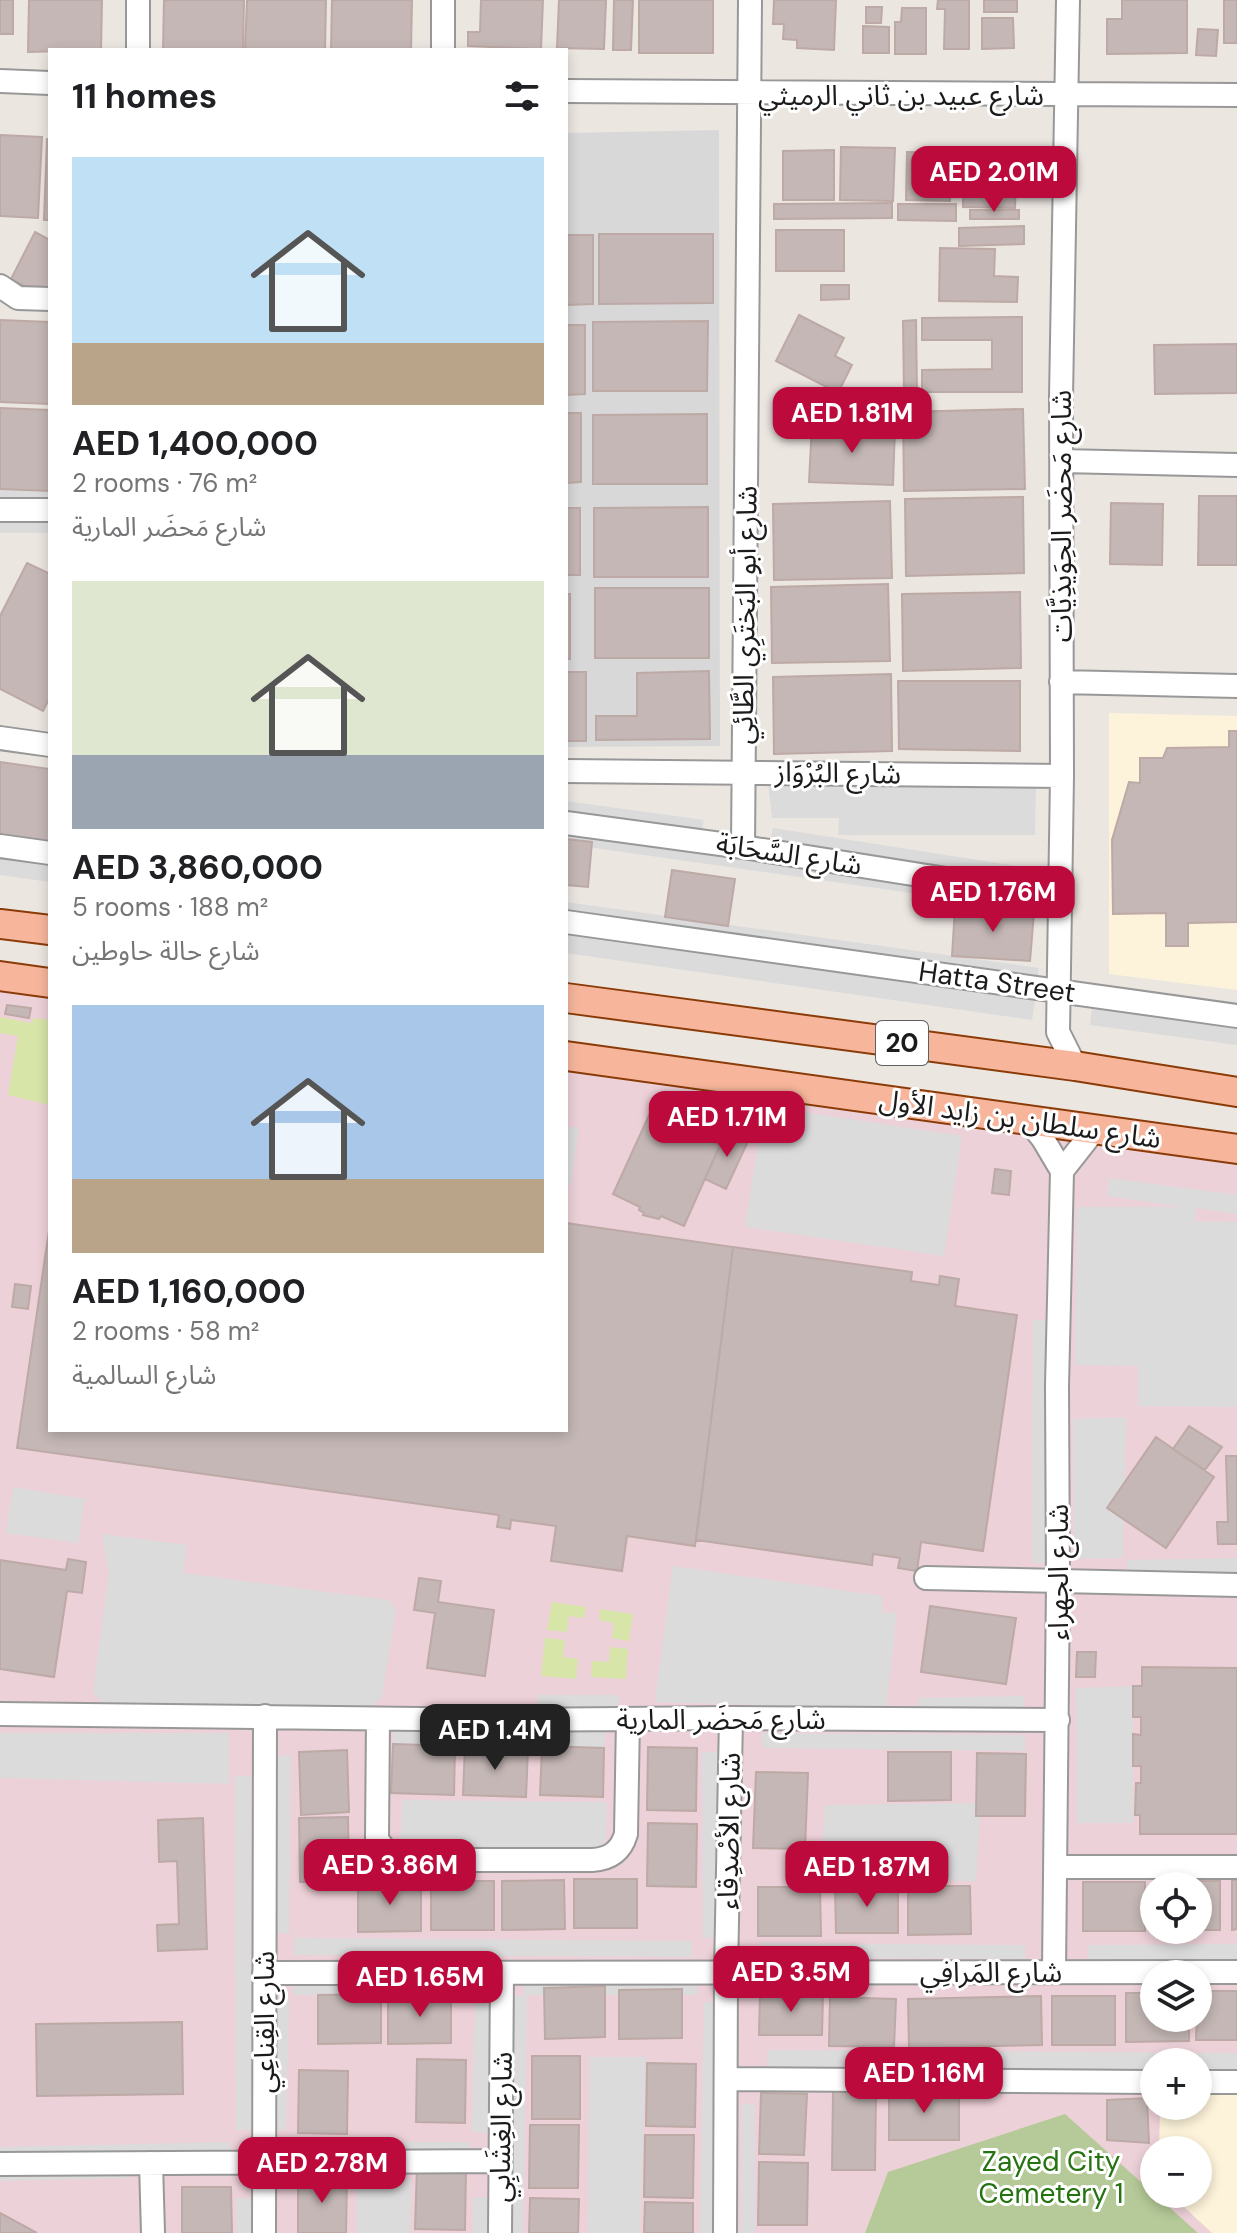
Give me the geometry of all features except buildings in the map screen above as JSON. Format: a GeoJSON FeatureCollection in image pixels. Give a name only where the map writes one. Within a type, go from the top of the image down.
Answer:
{"type":"FeatureCollection","features":[{"type":"Feature","properties":{"kind":"main road"},"geometry":{"type":"LineString","coordinates":[[0,924],[48,930]]}},
{"type":"Feature","properties":{"kind":"main road"},"geometry":{"type":"LineString","coordinates":[[0,976],[48,983]]}},
{"type":"Feature","properties":{"kind":"main road","name":"شارع سلطان بن زايد الأول"},"geometry":{"type":"LineString","coordinates":[[568,998],[1075,1066],[1237,1092]]}},
{"type":"Feature","properties":{"kind":"main road","name":"شارع سلطان بن زايد الأول"},"geometry":{"type":"LineString","coordinates":[[568,1056],[1237,1149]]}},
{"type":"Feature","properties":{"kind":"street"},"geometry":{"type":"LineString","coordinates":[[138,0],[138,48]]}},
{"type":"Feature","properties":{"kind":"street"},"geometry":{"type":"LineString","coordinates":[[443,0],[443,48]]}},
{"type":"Feature","properties":{"kind":"street","name":"شارع أبو البَختَرِي الطَّائِي"},"geometry":{"type":"LineString","coordinates":[[743,847],[750,0]]}},
{"type":"Feature","properties":{"kind":"street","name":"شارع مَحضَر الحِوَيذِيَّات"},"geometry":{"type":"LineString","coordinates":[[1068,0],[1058,1032],[1075,1066]]}},
{"type":"Feature","properties":{"kind":"street"},"geometry":{"type":"LineString","coordinates":[[0,81],[48,83]]}},
{"type":"Feature","properties":{"kind":"street","name":"شارع عبيد بن ثاني الرميثي"},"geometry":{"type":"LineString","coordinates":[[568,91],[1237,95]]}},
{"type":"Feature","properties":{"kind":"street"},"geometry":{"type":"LineString","coordinates":[[0,286],[18,298],[48,299]]}},
{"type":"Feature","properties":{"kind":"street"},"geometry":{"type":"LineString","coordinates":[[1062,461],[1237,465]]}},
{"type":"Feature","properties":{"kind":"street"},"geometry":{"type":"LineString","coordinates":[[0,510],[48,510]]}},
{"type":"Feature","properties":{"kind":"street"},"geometry":{"type":"LineString","coordinates":[[1061,682],[1237,686]]}},
{"type":"Feature","properties":{"kind":"street"},"geometry":{"type":"LineString","coordinates":[[0,738],[48,745]]}},
{"type":"Feature","properties":{"kind":"street","name":"شارع البُرْوَاز"},"geometry":{"type":"LineString","coordinates":[[568,771],[1062,776]]}},
{"type":"Feature","properties":{"kind":"street","name":"شارع السَّحَابَة"},"geometry":{"type":"LineString","coordinates":[[568,823],[743,847],[1059,897]]}},
{"type":"Feature","properties":{"kind":"street"},"geometry":{"type":"LineString","coordinates":[[0,846],[48,853]]}},
{"type":"Feature","properties":{"kind":"street","name":"Hatta Street"},"geometry":{"type":"LineString","coordinates":[[568,922],[1237,1016]]}},
{"type":"Feature","properties":{"kind":"street","name":"شارع مَحضَر الحِوَيذِيَّات"},"geometry":{"type":"LineString","coordinates":[[1042,1062],[1058,1032]]}},
{"type":"Feature","properties":{"kind":"street"},"geometry":{"type":"LineString","coordinates":[[1028,1120],[1062,1171],[1095,1129]]}},
{"type":"Feature","properties":{"kind":"street","name":"شارع الجهراء"},"geometry":{"type":"LineString","coordinates":[[1054,1972],[1058,1720],[1057,1386],[1062,1171]]}},
{"type":"Feature","properties":{"kind":"street"},"geometry":{"type":"LineString","coordinates":[[926,1578],[1237,1585]]}},
{"type":"Feature","properties":{"kind":"street","name":"شارع مَحضَر المارية"},"geometry":{"type":"LineString","coordinates":[[0,1714],[378,1719],[1058,1720]]}},
{"type":"Feature","properties":{"kind":"street","name":"شارع القِناعِي"},"geometry":{"type":"LineString","coordinates":[[264,2233],[265,1716]]}},
{"type":"Feature","properties":{"kind":"street","name":"شارع الأصْدِقاء"},"geometry":{"type":"LineString","coordinates":[[725,2233],[731,1718]]}},
{"type":"Feature","properties":{"kind":"street"},"geometry":{"type":"LineString","coordinates":[[378,1719],[377,1839],[389,1856],[399,1860],[592,1860],[610,1856],[623,1843],[626,1834],[628,1719]]}},
{"type":"Feature","properties":{"kind":"street"},"geometry":{"type":"LineString","coordinates":[[1056,1867],[1237,1867]]}},
{"type":"Feature","properties":{"kind":"street","name":"شارع المَرافِي"},"geometry":{"type":"LineString","coordinates":[[264,1973],[1237,1972]]}},
{"type":"Feature","properties":{"kind":"street","name":"شارع الغِشَابِي"},"geometry":{"type":"LineString","coordinates":[[500,2233],[502,1973]]}},
{"type":"Feature","properties":{"kind":"street"},"geometry":{"type":"LineString","coordinates":[[726,2079],[1140,2082]]}},
{"type":"Feature","properties":{"kind":"street"},"geometry":{"type":"LineString","coordinates":[[1212,2082],[1237,2082]]}},
{"type":"Feature","properties":{"kind":"street"},"geometry":{"type":"LineString","coordinates":[[1,2164],[500,2161]]}},
{"type":"Feature","properties":{"kind":"street"},"geometry":{"type":"LineString","coordinates":[[151,2163],[153,2233]]}},
{"type":"Feature","properties":{"kind":"shaded area"},"geometry":{"type":"Polygon","coordinates":[[[719,130],[720,746],[568,747],[568,133],[719,130]]]}},
{"type":"Feature","properties":{"kind":"shaded area"},"geometry":{"type":"Polygon","coordinates":[[[0,485],[48,485],[48,533],[0,533],[0,485]]]}},
{"type":"Feature","properties":{"kind":"shaded area"},"geometry":{"type":"Polygon","coordinates":[[[1109,713],[1237,716],[1237,990],[1109,974],[1109,713]]]}},
{"type":"Feature","properties":{"kind":"shaded area"},"geometry":{"type":"Polygon","coordinates":[[[768,783],[1036,785],[1035,835],[838,835],[839,818],[772,818],[768,783]]]}},
{"type":"Feature","properties":{"kind":"shaded area"},"geometry":{"type":"Polygon","coordinates":[[[568,801],[704,820],[701,833],[770,843],[773,828],[1029,868],[1024,909],[568,844],[568,801]]]}},
{"type":"Feature","properties":{"kind":"shaded area"},"geometry":{"type":"Polygon","coordinates":[[[0,858],[48,865],[48,882],[0,875],[0,858]]]}},
{"type":"Feature","properties":{"kind":"shaded area"},"geometry":{"type":"Polygon","coordinates":[[[568,902],[1039,968],[1036,986],[568,919],[568,902]]]}},
{"type":"Feature","properties":{"kind":"shaded area"},"geometry":{"type":"Polygon","coordinates":[[[568,934],[1035,1001],[1032,1020],[568,953],[568,934]]]}},
{"type":"Feature","properties":{"kind":"shaded area"},"geometry":{"type":"Polygon","coordinates":[[[0,985],[48,993],[48,1432],[568,1432],[568,1066],[1237,1159],[1237,2233],[0,2233],[0,985]]]}},
{"type":"Feature","properties":{"kind":"shaded area"},"geometry":{"type":"Polygon","coordinates":[[[1092,1007],[1237,1028],[1237,1045],[1090,1025],[1092,1007]]]}},
{"type":"Feature","properties":{"kind":"shaded area"},"geometry":{"type":"Polygon","coordinates":[[[764,1106],[962,1136],[944,1256],[745,1227],[764,1106]]]}},
{"type":"Feature","properties":{"kind":"shaded area"},"geometry":{"type":"Polygon","coordinates":[[[568,1126],[579,1128],[571,1185],[568,1185],[568,1126]]]}},
{"type":"Feature","properties":{"kind":"shaded area"},"geometry":{"type":"Polygon","coordinates":[[[1109,1178],[1237,1195],[1237,1214],[1196,1208],[1195,1221],[1237,1222],[1237,1407],[1138,1406],[1138,1366],[1075,1365],[1077,1207],[1183,1207],[1107,1196],[1109,1178]]]}},
{"type":"Feature","properties":{"kind":"shaded area"},"geometry":{"type":"Polygon","coordinates":[[[1033,1320],[1050,1320],[1049,1563],[1032,1563],[1033,1320]]]}},
{"type":"Feature","properties":{"kind":"shaded area"},"geometry":{"type":"Polygon","coordinates":[[[1126,1417],[1123,1558],[1074,1559],[1073,1419],[1126,1417]]]}},
{"type":"Feature","properties":{"kind":"shaded area"},"geometry":{"type":"Polygon","coordinates":[[[13,1487],[85,1499],[78,1543],[6,1533],[13,1487]]]}},
{"type":"Feature","properties":{"kind":"shaded area"},"geometry":{"type":"Polygon","coordinates":[[[102,1534],[187,1545],[183,1573],[388,1600],[396,1610],[382,1697],[371,1708],[106,1705],[93,1693],[109,1572],[102,1534]]]}},
{"type":"Feature","properties":{"kind":"shaded area"},"geometry":{"type":"Polygon","coordinates":[[[1237,1558],[1237,1576],[1127,1576],[1127,1560],[1237,1558]]]}},
{"type":"Feature","properties":{"kind":"shaded area"},"geometry":{"type":"Polygon","coordinates":[[[673,1566],[883,1596],[882,1612],[897,1613],[886,1709],[655,1702],[673,1566]]]}},
{"type":"Feature","properties":{"kind":"shaded area"},"geometry":{"type":"Polygon","coordinates":[[[1133,1686],[1133,1823],[1077,1823],[1076,1688],[1133,1686]]]}},
{"type":"Feature","properties":{"kind":"shaded area"},"geometry":{"type":"Polygon","coordinates":[[[538,1695],[619,1695],[619,1710],[538,1710],[538,1695]]]}},
{"type":"Feature","properties":{"kind":"shaded area"},"geometry":{"type":"Polygon","coordinates":[[[1024,1696],[1024,1711],[918,1713],[918,1698],[1024,1696]]]}},
{"type":"Feature","properties":{"kind":"shaded area"},"geometry":{"type":"Polygon","coordinates":[[[394,1730],[605,1731],[604,1748],[393,1744],[394,1730]]]}},
{"type":"Feature","properties":{"kind":"shaded area"},"geometry":{"type":"Polygon","coordinates":[[[0,1733],[229,1733],[229,1784],[0,1778],[0,1733]]]}},
{"type":"Feature","properties":{"kind":"shaded area"},"geometry":{"type":"Polygon","coordinates":[[[762,1733],[1025,1735],[1025,1751],[762,1748],[762,1733]]]}},
{"type":"Feature","properties":{"kind":"shaded area"},"geometry":{"type":"Polygon","coordinates":[[[702,1752],[721,1752],[722,1938],[703,1938],[702,1752]]]}},
{"type":"Feature","properties":{"kind":"shaded area"},"geometry":{"type":"Polygon","coordinates":[[[275,1756],[291,1756],[289,1933],[273,1933],[275,1756]]]}},
{"type":"Feature","properties":{"kind":"shaded area"},"geometry":{"type":"Polygon","coordinates":[[[235,1776],[251,1776],[251,2130],[236,2130],[235,1776]]]}},
{"type":"Feature","properties":{"kind":"shaded area"},"geometry":{"type":"Polygon","coordinates":[[[402,1800],[607,1802],[605,1850],[400,1849],[402,1800]]]}},
{"type":"Feature","properties":{"kind":"shaded area"},"geometry":{"type":"Polygon","coordinates":[[[981,1803],[976,1881],[820,1881],[825,1805],[981,1803]]]}},
{"type":"Feature","properties":{"kind":"shaded area"},"geometry":{"type":"Polygon","coordinates":[[[295,1938],[692,1941],[692,1957],[294,1955],[295,1938]]]}},
{"type":"Feature","properties":{"kind":"shaded area"},"geometry":{"type":"Polygon","coordinates":[[[762,1943],[1025,1945],[1025,1959],[762,1957],[762,1943]]]}},
{"type":"Feature","properties":{"kind":"shaded area"},"geometry":{"type":"Polygon","coordinates":[[[1237,1944],[1237,1960],[1088,1959],[1088,1945],[1237,1944]]]}},
{"type":"Feature","properties":{"kind":"shaded area"},"geometry":{"type":"Polygon","coordinates":[[[293,1979],[466,1979],[466,1995],[293,1995],[293,1979]]]}},
{"type":"Feature","properties":{"kind":"shaded area"},"geometry":{"type":"Polygon","coordinates":[[[524,1979],[697,1979],[697,1995],[527,1995],[523,2233],[506,2233],[510,1996],[524,1995],[524,1979]]]}},
{"type":"Feature","properties":{"kind":"shaded area"},"geometry":{"type":"Polygon","coordinates":[[[273,2001],[289,2001],[286,2130],[270,2130],[273,2001]]]}},
{"type":"Feature","properties":{"kind":"shaded area"},"geometry":{"type":"Polygon","coordinates":[[[704,2002],[721,2003],[717,2233],[700,2233],[704,2002]]]}},
{"type":"Feature","properties":{"kind":"shaded area"},"geometry":{"type":"Polygon","coordinates":[[[475,2004],[491,2004],[488,2133],[472,2132],[475,2004]]]}},
{"type":"Feature","properties":{"kind":"shaded area"},"geometry":{"type":"Polygon","coordinates":[[[768,2050],[1140,2052],[1140,2070],[767,2067],[768,2050]]]}},
{"type":"Feature","properties":{"kind":"shaded area"},"geometry":{"type":"Polygon","coordinates":[[[1212,2053],[1237,2053],[1237,2071],[1212,2070],[1212,2053]]]}},
{"type":"Feature","properties":{"kind":"shaded area"},"geometry":{"type":"Polygon","coordinates":[[[589,2057],[646,2057],[640,2233],[588,2233],[589,2057]]]}},
{"type":"Feature","properties":{"kind":"shaded area"},"geometry":{"type":"Polygon","coordinates":[[[1212,2088],[1237,2089],[1237,2233],[1212,2233],[1185,2208],[1212,2208],[1212,2136],[1159,2136],[1160,2120],[1212,2120],[1212,2088]]]}},
{"type":"Feature","properties":{"kind":"shaded area"},"geometry":{"type":"Polygon","coordinates":[[[742,2103],[755,2105],[755,2233],[741,2233],[742,2103]]]}},
{"type":"Feature","properties":{"kind":"shaded area"},"geometry":{"type":"Polygon","coordinates":[[[230,2142],[230,2158],[130,2157],[129,2178],[0,2181],[0,2147],[230,2142]]]}},
{"type":"Feature","properties":{"kind":"shaded area"},"geometry":{"type":"Polygon","coordinates":[[[297,2142],[470,2142],[469,2158],[296,2158],[297,2142]]]}},
{"type":"Feature","properties":{"kind":"shaded area"},"geometry":{"type":"Polygon","coordinates":[[[357,2179],[411,2179],[411,2233],[357,2233],[357,2179]]]}},
{"type":"Feature","properties":{"kind":"shaded area"},"geometry":{"type":"Polygon","coordinates":[[[473,2197],[490,2197],[490,2233],[473,2233],[473,2197]]]}},
{"type":"Feature","properties":{"kind":"shaded area"},"geometry":{"type":"Polygon","coordinates":[[[236,2198],[252,2198],[252,2233],[236,2233],[236,2198]]]}},
{"type":"Feature","properties":{"kind":"green space"},"geometry":{"type":"Polygon","coordinates":[[[0,1017],[32,1023],[33,1018],[48,1020],[48,1105],[8,1095],[18,1036],[0,1033],[0,1017]]]}},
{"type":"Feature","properties":{"kind":"green space"},"geometry":{"type":"Polygon","coordinates":[[[552,1602],[586,1607],[584,1618],[569,1616],[567,1632],[547,1630],[552,1602]]]}},
{"type":"Feature","properties":{"kind":"green space"},"geometry":{"type":"Polygon","coordinates":[[[600,1609],[633,1614],[629,1641],[612,1638],[614,1623],[599,1620],[600,1609]]]}},
{"type":"Feature","properties":{"kind":"green space"},"geometry":{"type":"Polygon","coordinates":[[[545,1638],[565,1640],[563,1657],[578,1659],[576,1679],[541,1676],[545,1638]]]}},
{"type":"Feature","properties":{"kind":"green space"},"geometry":{"type":"Polygon","coordinates":[[[610,1647],[628,1649],[626,1679],[591,1677],[592,1661],[609,1662],[610,1647]]]}},
{"type":"Feature","properties":{"kind":"green space","name":"Zayed City Cemetery 1"},"geometry":{"type":"Polygon","coordinates":[[[1065,2114],[1140,2181],[1140,2208],[1170,2208],[1198,2233],[865,2233],[888,2172],[1065,2114]]]}}]}
